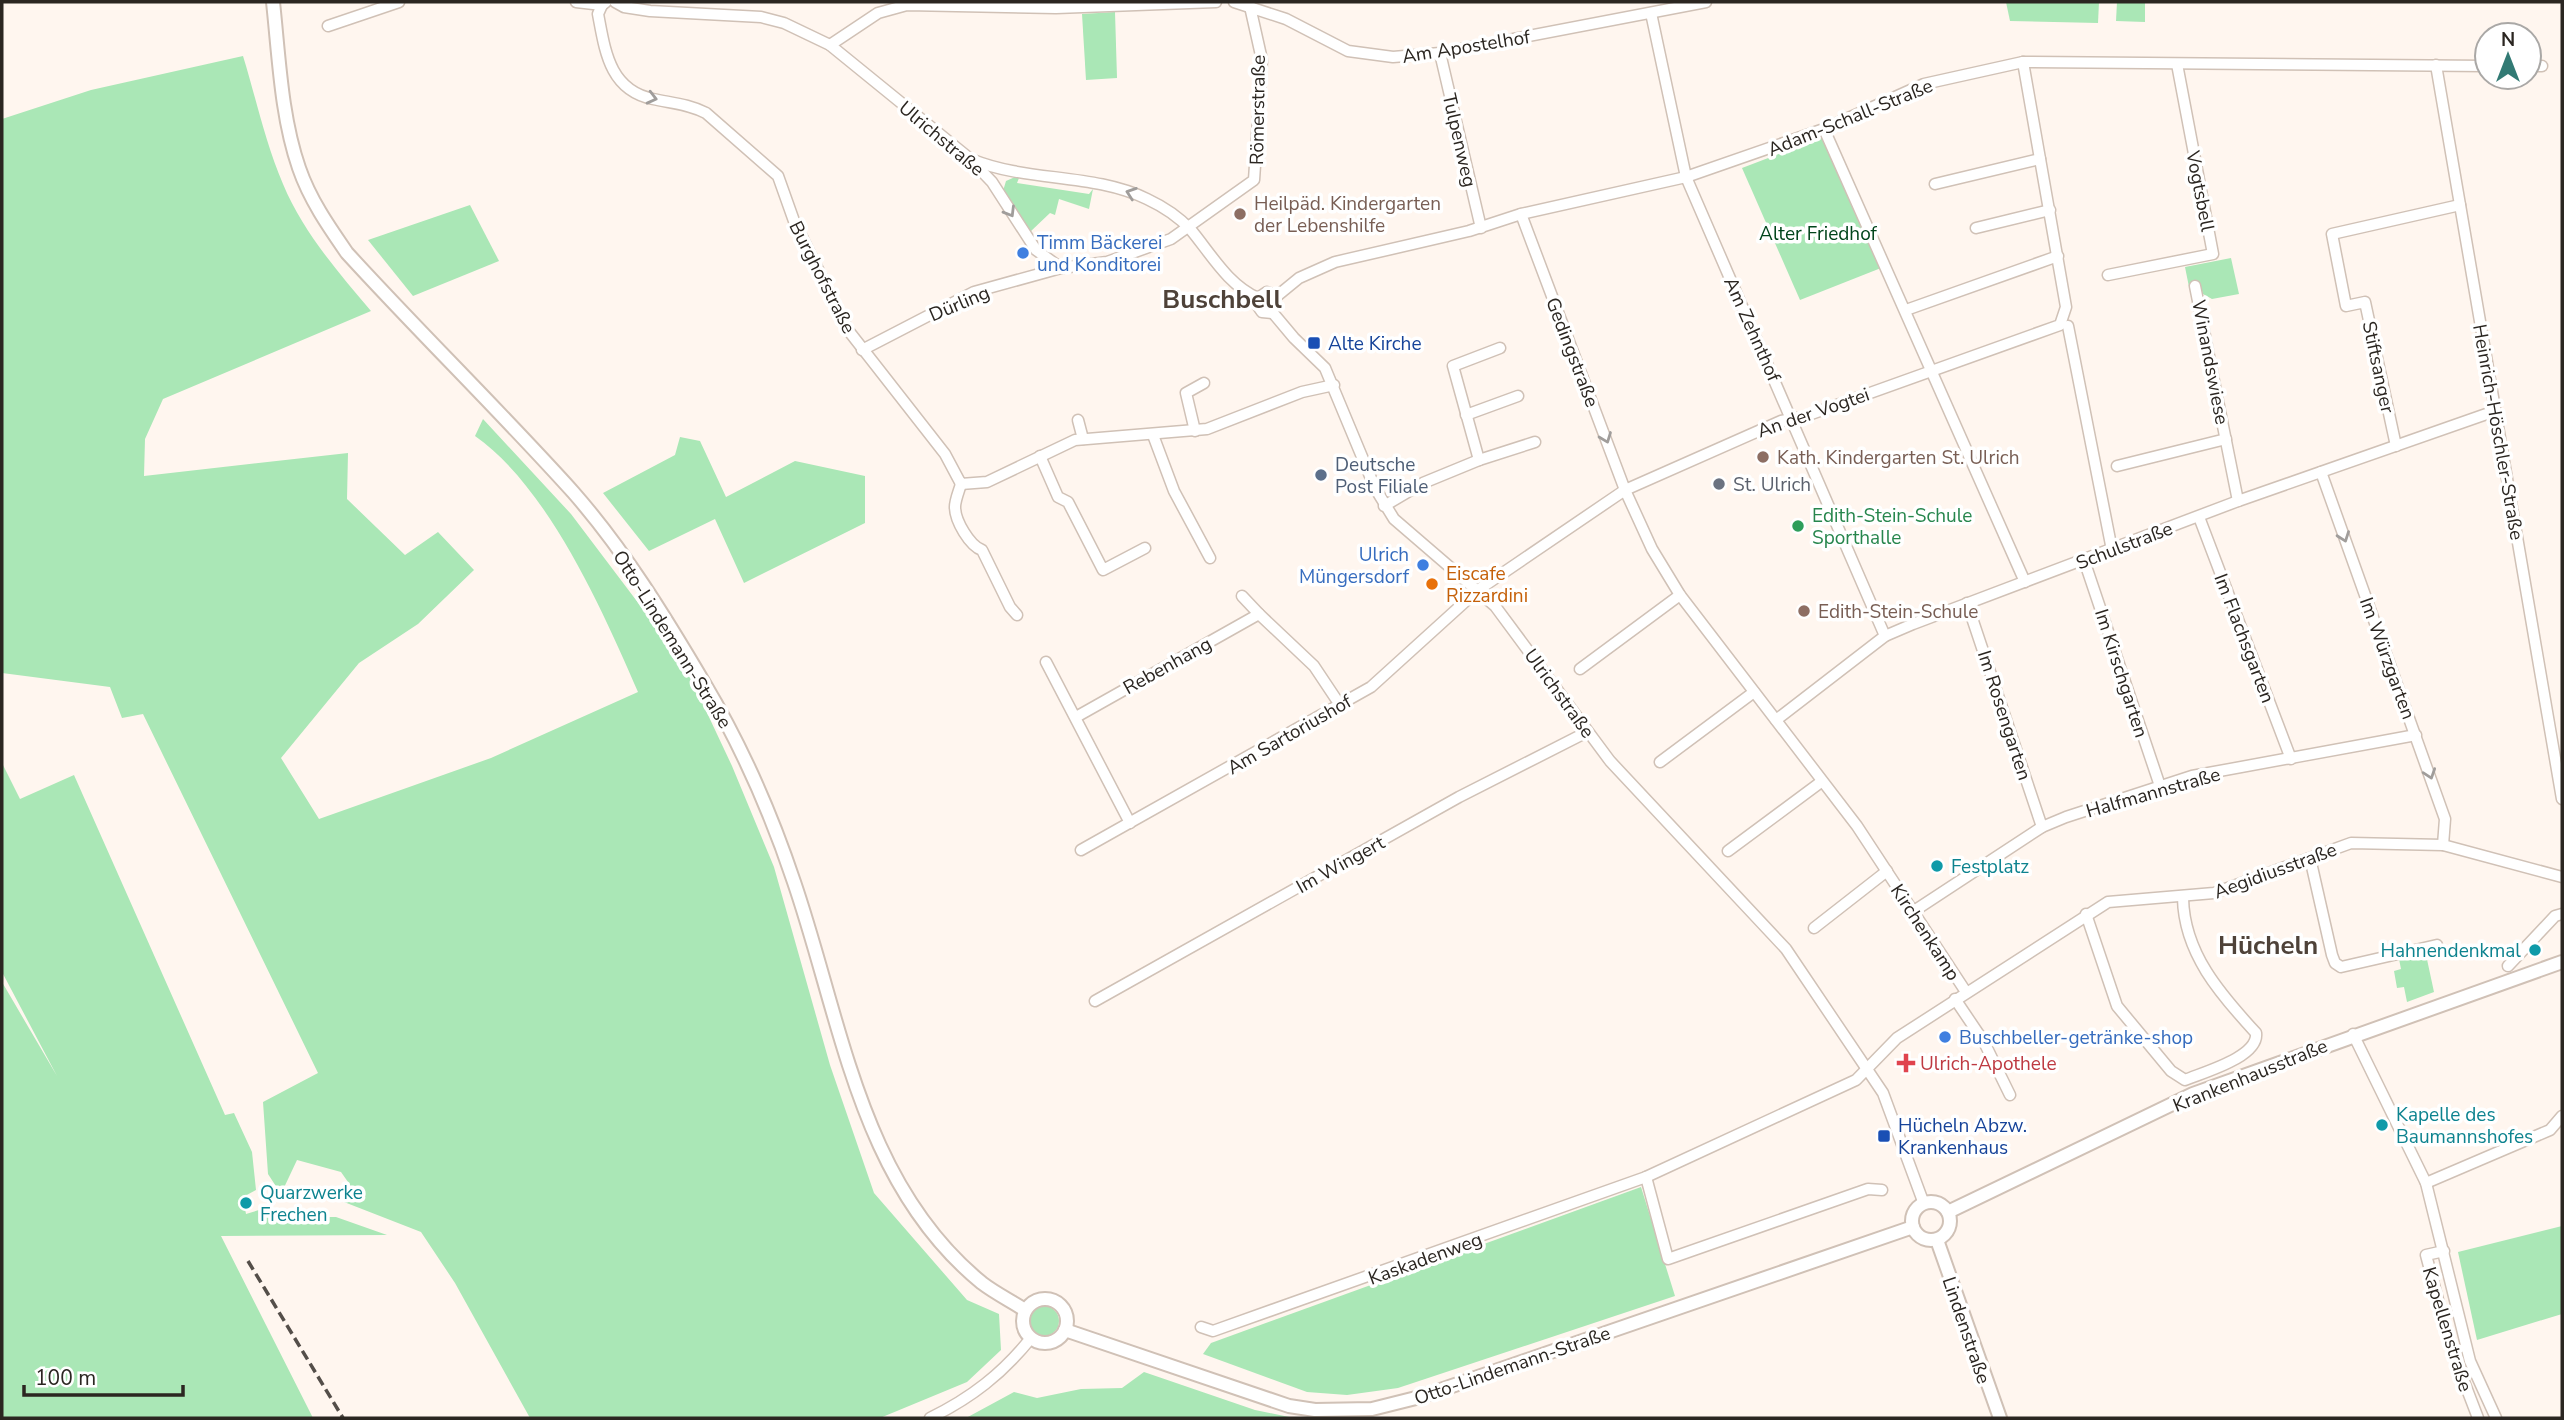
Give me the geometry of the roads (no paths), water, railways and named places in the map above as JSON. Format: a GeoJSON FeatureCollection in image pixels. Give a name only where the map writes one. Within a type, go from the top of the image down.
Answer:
{"type":"FeatureCollection","features":[{"type":"Feature","properties":{"kind":"street","name":"Otto-Lindemann-Straße"},"geometry":{"type":"LineString","coordinates":[[272,2],[285,104],[299,168],[320,214],[365,272],[574,493],[624,556],[661,613],[712,697],[768,812],[794,882],[854,1080],[892,1174],[926,1227],[952,1255],[984,1284],[1025,1310]]}},
{"type":"Feature","properties":{"kind":"street"},"geometry":{"type":"LineString","coordinates":[[328,26],[399,2]]}},
{"type":"Feature","properties":{"kind":"street"},"geometry":{"type":"LineString","coordinates":[[576,2],[604,3]]}},
{"type":"Feature","properties":{"kind":"street","name":"Ulrichstraße"},"geometry":{"type":"LineString","coordinates":[[615,2],[624,7],[650,11],[761,17],[784,23],[830,45],[970,158],[998,191],[1034,247],[1060,268]]}},
{"type":"Feature","properties":{"kind":"street"},"geometry":{"type":"LineString","coordinates":[[830,45],[878,13],[907,5],[1056,8],[1216,2]]}},
{"type":"Feature","properties":{"kind":"street","name":"Am Apostelhof"},"geometry":{"type":"LineString","coordinates":[[1234,2],[1250,4],[1286,19],[1330,44],[1367,56],[1393,57],[1440,53],[1706,2]]}},
{"type":"Feature","properties":{"kind":"street","name":"Burghofstraße"},"geometry":{"type":"LineString","coordinates":[[604,3],[597,13],[606,54],[614,73],[630,90],[649,98],[694,107],[706,113],[773,169],[794,221],[848,330],[945,454],[961,484]]}},
{"type":"Feature","properties":{"kind":"street","name":"Römerstraße"},"geometry":{"type":"LineString","coordinates":[[1189,228],[1208,211],[1249,185],[1256,173],[1262,60],[1250,4]]}},
{"type":"Feature","properties":{"kind":"street","name":"Am Zehnthof"},"geometry":{"type":"LineString","coordinates":[[1651,13],[1686,177],[1885,636]]}},
{"type":"Feature","properties":{"kind":"street","name":"Tulpenweg"},"geometry":{"type":"LineString","coordinates":[[1440,53],[1481,228]]}},
{"type":"Feature","properties":{"kind":"street","name":"Adam-Schall-Straße"},"geometry":{"type":"LineString","coordinates":[[1277,296],[1298,278],[1335,262],[1481,228],[1521,214],[1686,177],[1824,129],[1924,84],[2023,62],[2473,66]]}},
{"type":"Feature","properties":{"kind":"street","name":"An der Vogtei"},"geometry":{"type":"LineString","coordinates":[[1478,590],[1625,489],[1781,421],[1793,420],[2060,325],[2066,307],[2023,62]]}},
{"type":"Feature","properties":{"kind":"street","name":"Vogtsbell"},"geometry":{"type":"LineString","coordinates":[[2108,275],[2213,254],[2177,64]]}},
{"type":"Feature","properties":{"kind":"street","name":"Heinrich-Höschler-Straße"},"geometry":{"type":"LineString","coordinates":[[2436,65],[2562,799]]}},
{"type":"Feature","properties":{"kind":"street"},"geometry":{"type":"LineString","coordinates":[[1824,129],[2025,582]]}},
{"type":"Feature","properties":{"kind":"street"},"geometry":{"type":"LineString","coordinates":[[970,158],[1007,170],[1132,192],[1160,206],[1189,228],[1229,277],[1258,298],[1259,309],[1265,313],[1273,313],[1279,307],[1277,296],[1267,292],[1258,298]]}},
{"type":"Feature","properties":{"kind":"street"},"geometry":{"type":"LineString","coordinates":[[1935,184],[2040,159]]}},
{"type":"Feature","properties":{"kind":"street"},"geometry":{"type":"LineString","coordinates":[[998,191],[998,178],[1007,170]]}},
{"type":"Feature","properties":{"kind":"street","name":"Stiftsanger"},"geometry":{"type":"LineString","coordinates":[[2396,446],[2365,302],[2346,306],[2332,234],[2460,205]]}},
{"type":"Feature","properties":{"kind":"street"},"geometry":{"type":"LineString","coordinates":[[1976,228],[2050,210]]}},
{"type":"Feature","properties":{"kind":"street","name":"Gedingstraße"},"geometry":{"type":"LineString","coordinates":[[1521,214],[1625,489]]}},
{"type":"Feature","properties":{"kind":"street"},"geometry":{"type":"LineString","coordinates":[[1060,268],[1107,262],[1135,255],[1189,228]]}},
{"type":"Feature","properties":{"kind":"street"},"geometry":{"type":"LineString","coordinates":[[1906,310],[2058,256]]}},
{"type":"Feature","properties":{"kind":"street","name":"Dürling"},"geometry":{"type":"LineString","coordinates":[[862,350],[974,292],[1060,268]]}},
{"type":"Feature","properties":{"kind":"street","name":"Winandswiese"},"geometry":{"type":"LineString","coordinates":[[2196,286],[2238,501]]}},
{"type":"Feature","properties":{"kind":"street","name":"Ulrichstraße"},"geometry":{"type":"LineString","coordinates":[[1273,313],[1294,338],[1321,362],[1334,385],[1384,506],[1419,544],[1478,590],[1518,634],[1587,732],[1630,784],[1786,949],[1867,1067]]}},
{"type":"Feature","properties":{"kind":"street"},"geometry":{"type":"LineString","coordinates":[[2068,326],[2112,550]]}},
{"type":"Feature","properties":{"kind":"street"},"geometry":{"type":"LineString","coordinates":[[1479,460],[1452,366],[1500,348]]}},
{"type":"Feature","properties":{"kind":"street"},"geometry":{"type":"LineString","coordinates":[[1195,431],[1186,393],[1204,383]]}},
{"type":"Feature","properties":{"kind":"street"},"geometry":{"type":"LineString","coordinates":[[1017,615],[1010,607],[982,550],[974,547],[956,516],[955,507],[961,484],[986,482],[1069,442],[1195,431],[1219,426],[1302,392],[1334,385]]}},
{"type":"Feature","properties":{"kind":"street"},"geometry":{"type":"LineString","coordinates":[[1466,415],[1518,396]]}},
{"type":"Feature","properties":{"kind":"street","name":"Schulstraße"},"geometry":{"type":"LineString","coordinates":[[1776,720],[1885,636],[2238,501],[2495,411]]}},
{"type":"Feature","properties":{"kind":"street"},"geometry":{"type":"LineString","coordinates":[[1078,420],[1083,439]]}},
{"type":"Feature","properties":{"kind":"street"},"geometry":{"type":"LineString","coordinates":[[1153,435],[1174,491],[1210,558]]}},
{"type":"Feature","properties":{"kind":"street","name":"Winandswiese"},"geometry":{"type":"LineString","coordinates":[[2117,466],[2226,439]]}},
{"type":"Feature","properties":{"kind":"street"},"geometry":{"type":"LineString","coordinates":[[1384,506],[1423,483],[1479,460],[1535,442]]}},
{"type":"Feature","properties":{"kind":"street"},"geometry":{"type":"LineString","coordinates":[[1040,456],[1058,497],[1068,502],[1103,570],[1145,548]]}},
{"type":"Feature","properties":{"kind":"street","name":"Im Würzgarten"},"geometry":{"type":"LineString","coordinates":[[2321,472],[2445,819],[2443,845]]}},
{"type":"Feature","properties":{"kind":"street","name":"Kirchenkamp"},"geometry":{"type":"LineString","coordinates":[[1625,489],[1652,549],[1680,595],[1857,826],[1966,992]]}},
{"type":"Feature","properties":{"kind":"street","name":"Im Flachsgarten"},"geometry":{"type":"LineString","coordinates":[[2200,517],[2291,759]]}},
{"type":"Feature","properties":{"kind":"street","name":"Im Kirschgarten"},"geometry":{"type":"LineString","coordinates":[[2084,560],[2160,786]]}},
{"type":"Feature","properties":{"kind":"street","name":"Am Sartoriushof"},"geometry":{"type":"LineString","coordinates":[[1081,850],[1378,682],[1478,590]]}},
{"type":"Feature","properties":{"kind":"street"},"geometry":{"type":"LineString","coordinates":[[1580,669],[1680,595]]}},
{"type":"Feature","properties":{"kind":"street"},"geometry":{"type":"LineString","coordinates":[[1242,596],[1314,666],[1340,705]]}},
{"type":"Feature","properties":{"kind":"street","name":"Im Rosengarten"},"geometry":{"type":"LineString","coordinates":[[1967,603],[2042,827]]}},
{"type":"Feature","properties":{"kind":"street","name":"Rebenhang"},"geometry":{"type":"LineString","coordinates":[[1076,717],[1259,614]]}},
{"type":"Feature","properties":{"kind":"street"},"geometry":{"type":"LineString","coordinates":[[1046,662],[1130,823]]}},
{"type":"Feature","properties":{"kind":"street"},"geometry":{"type":"LineString","coordinates":[[1660,762],[1754,692]]}},
{"type":"Feature","properties":{"kind":"street","name":"Im Wingert"},"geometry":{"type":"LineString","coordinates":[[1095,1001],[1460,797],[1587,732]]}},
{"type":"Feature","properties":{"kind":"street","name":"Halfmannstraße"},"geometry":{"type":"LineString","coordinates":[[1914,911],[2042,827],[2192,776],[2416,735]]}},
{"type":"Feature","properties":{"kind":"street"},"geometry":{"type":"LineString","coordinates":[[1728,851],[1821,782]]}},
{"type":"Feature","properties":{"kind":"street","name":"Aegidiusstraße"},"geometry":{"type":"LineString","coordinates":[[1867,1067],[1897,1038],[2108,902],[2183,898],[2214,893],[2351,843],[2443,845],[2562,877]]}},
{"type":"Feature","properties":{"kind":"street"},"geometry":{"type":"LineString","coordinates":[[2310,858],[2335,963],[2348,968],[2437,944]]}},
{"type":"Feature","properties":{"kind":"street","name":"Kirchenkamp"},"geometry":{"type":"LineString","coordinates":[[1814,928],[1887,871]]}},
{"type":"Feature","properties":{"kind":"street"},"geometry":{"type":"LineString","coordinates":[[2086,915],[2117,1006],[2171,1071],[2185,1080],[2249,1052],[2256,1040],[2256,1034],[2226,1001],[2196,955],[2183,910],[2183,898]]}},
{"type":"Feature","properties":{"kind":"street"},"geometry":{"type":"LineString","coordinates":[[2508,965],[2555,916],[2562,914]]}},
{"type":"Feature","properties":{"kind":"street","name":"Krankenhausstraße"},"geometry":{"type":"LineString","coordinates":[[1948,1212],[2193,1094],[2353,1034],[2562,962]]}},
{"type":"Feature","properties":{"kind":"street"},"geometry":{"type":"LineString","coordinates":[[1955,999],[1984,1042],[2010,1095]]}},
{"type":"Feature","properties":{"kind":"street","name":"Kapellenstraße"},"geometry":{"type":"LineString","coordinates":[[2353,1034],[2426,1183],[2470,1361],[2496,1418]]}},
{"type":"Feature","properties":{"kind":"street"},"geometry":{"type":"LineString","coordinates":[[1867,1067],[1883,1093],[1924,1204]]}},
{"type":"Feature","properties":{"kind":"street","name":"Kaskadenweg"},"geometry":{"type":"LineString","coordinates":[[1201,1327],[1213,1331],[1646,1177],[1856,1080],[1867,1067]]}},
{"type":"Feature","properties":{"kind":"street"},"geometry":{"type":"LineString","coordinates":[[2426,1183],[2550,1130],[2562,1116]]}},
{"type":"Feature","properties":{"kind":"street"},"geometry":{"type":"LineString","coordinates":[[1646,1177],[1668,1259],[1868,1189],[1882,1190]]}},
{"type":"Feature","properties":{"kind":"street"},"geometry":{"type":"LineString","coordinates":[[1938,1203],[1948,1212],[1948,1232],[1937,1240],[1920,1237],[1913,1227],[1915,1211],[1924,1204],[1938,1203]]}},
{"type":"Feature","properties":{"kind":"street","name":"Otto-Lindemann-Straße"},"geometry":{"type":"LineString","coordinates":[[1065,1331],[1276,1403],[1315,1410],[1371,1409],[1420,1397],[1913,1227]]}},
{"type":"Feature","properties":{"kind":"street","name":"Lindenstraße"},"geometry":{"type":"LineString","coordinates":[[1937,1240],[2000,1418]]}},
{"type":"Feature","properties":{"kind":"street","name":"Kapellenstraße"},"geometry":{"type":"LineString","coordinates":[[2444,1251],[2426,1255],[2450,1345],[2478,1418]]}},
{"type":"Feature","properties":{"kind":"street"},"geometry":{"type":"LineString","coordinates":[[1052,1299],[1064,1308],[1068,1323],[1065,1331],[1050,1342],[1031,1338],[1023,1322],[1025,1310],[1037,1300],[1052,1299]]}},
{"type":"Feature","properties":{"kind":"street"},"geometry":{"type":"LineString","coordinates":[[930,1418],[983,1388],[1011,1364],[1031,1338]]}},
{"type":"Feature","properties":{"kind":"railway"},"geometry":{"type":"LineString","coordinates":[[248,1261],[343,1418]]}},
{"type":"Feature","properties":{"kind":"place","name":"Heilpäd. Kindergarten der Lebenshilfe"},"geometry":{"type":"Point","coordinates":[1240,214]}},
{"type":"Feature","properties":{"kind":"place","name":"Timm Bäckerei und Konditorei"},"geometry":{"type":"Point","coordinates":[1023,253]}},
{"type":"Feature","properties":{"kind":"place","name":"Alte Kirche"},"geometry":{"type":"Point","coordinates":[1314,343]}},
{"type":"Feature","properties":{"kind":"place","name":"Kath. Kindergarten St. Ulrich"},"geometry":{"type":"Point","coordinates":[1763,457]}},
{"type":"Feature","properties":{"kind":"place","name":"Deutsche Post Filiale"},"geometry":{"type":"Point","coordinates":[1321,475]}},
{"type":"Feature","properties":{"kind":"place","name":"St. Ulrich"},"geometry":{"type":"Point","coordinates":[1719,484]}},
{"type":"Feature","properties":{"kind":"place","name":"Edith-Stein-Schule Sporthalle"},"geometry":{"type":"Point","coordinates":[1798,526]}},
{"type":"Feature","properties":{"kind":"place","name":"Ulrich Müngersdorf"},"geometry":{"type":"Point","coordinates":[1423,565]}},
{"type":"Feature","properties":{"kind":"place","name":"Eiscafe Rizzardini"},"geometry":{"type":"Point","coordinates":[1432,584]}},
{"type":"Feature","properties":{"kind":"place","name":"Edith-Stein-Schule"},"geometry":{"type":"Point","coordinates":[1804,611]}},
{"type":"Feature","properties":{"kind":"place","name":"Festplatz"},"geometry":{"type":"Point","coordinates":[1937,866]}},
{"type":"Feature","properties":{"kind":"place","name":"Hahnendenkmal"},"geometry":{"type":"Point","coordinates":[2535,950]}},
{"type":"Feature","properties":{"kind":"place","name":"Buschbeller-getränke-shop"},"geometry":{"type":"Point","coordinates":[1945,1037]}},
{"type":"Feature","properties":{"kind":"place","name":"Ulrich-Apothele"},"geometry":{"type":"Point","coordinates":[1906,1063]}},
{"type":"Feature","properties":{"kind":"place","name":"Kapelle des Baumannshofes"},"geometry":{"type":"Point","coordinates":[2382,1125]}},
{"type":"Feature","properties":{"kind":"place","name":"Hücheln Abzw. Krankenhaus"},"geometry":{"type":"Point","coordinates":[1884,1136]}},
{"type":"Feature","properties":{"kind":"place","name":"Quarzwerke Frechen"},"geometry":{"type":"Point","coordinates":[246,1203]}},
{"type":"Feature","properties":{"kind":"district","name":"Buschbell"},"geometry":{"type":"Point","coordinates":[1222,299]}},
{"type":"Feature","properties":{"kind":"district","name":"Hücheln"},"geometry":{"type":"Point","coordinates":[2268,945]}},
{"type":"Feature","properties":{"kind":"park label","name":"Alter Friedhof"},"geometry":{"type":"Point","coordinates":[1818,233]}}]}
